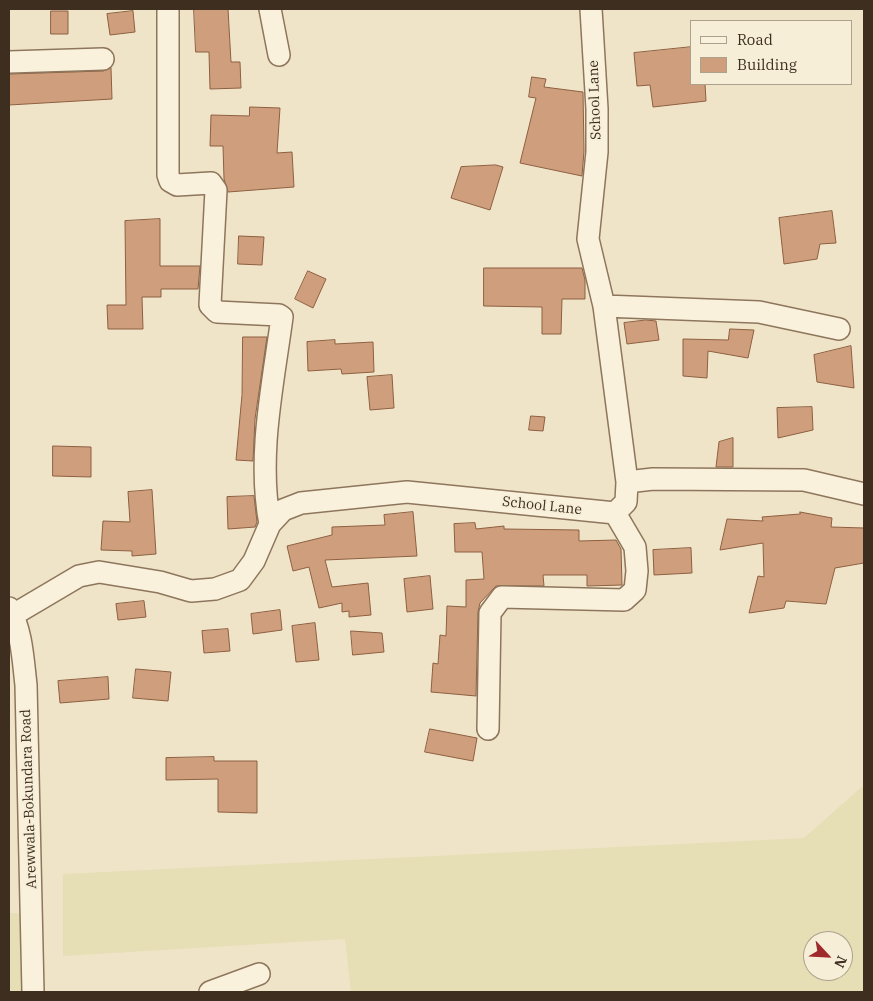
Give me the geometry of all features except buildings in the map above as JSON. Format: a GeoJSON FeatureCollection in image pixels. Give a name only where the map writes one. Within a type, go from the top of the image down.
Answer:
{"type":"FeatureCollection","features":[{"type":"Feature","properties":{"kind":"street"},"geometry":{"type":"LineString","coordinates":[[168,9],[168,175],[170,181],[177,185],[211,183],[216,190],[210,305],[217,312],[279,315],[282,317],[269,419],[265,478],[270,524]]}},
{"type":"Feature","properties":{"kind":"street"},"geometry":{"type":"LineString","coordinates":[[270,9],[279,55]]}},
{"type":"Feature","properties":{"kind":"street","name":"School Lane"},"geometry":{"type":"LineString","coordinates":[[11,612],[79,576],[99,572],[151,580],[191,591],[215,589],[240,580],[254,561],[270,524],[283,510],[301,503],[407,492],[615,513],[626,502],[627,482],[604,306],[588,239],[597,143],[597,109],[591,9]]}},
{"type":"Feature","properties":{"kind":"street"},"geometry":{"type":"LineString","coordinates":[[9,62],[103,59]]}},
{"type":"Feature","properties":{"kind":"street"},"geometry":{"type":"LineString","coordinates":[[604,306],[759,312],[839,329]]}},
{"type":"Feature","properties":{"kind":"street"},"geometry":{"type":"LineString","coordinates":[[627,482],[653,479],[804,480],[864,494]]}},
{"type":"Feature","properties":{"kind":"street"},"geometry":{"type":"LineString","coordinates":[[488,729],[490,613],[495,603],[502,597],[624,600],[635,590],[637,571],[635,547],[615,513]]}},
{"type":"Feature","properties":{"kind":"street","name":"Arewwala-Bokundara Road"},"geometry":{"type":"LineString","coordinates":[[11,612],[21,651],[26,685],[33,992]]}},
{"type":"Feature","properties":{"kind":"street"},"geometry":{"type":"LineString","coordinates":[[210,992],[259,974]]}},
{"type":"Feature","properties":{"kind":"shaded area"},"geometry":{"type":"Polygon","coordinates":[[[864,785],[864,992],[351,992],[345,939],[63,956],[63,874],[804,838],[864,785]]]}},
{"type":"Feature","properties":{"kind":"shaded area"},"geometry":{"type":"Polygon","coordinates":[[[9,913],[31,914],[34,992],[9,992],[9,913]]]}}]}
